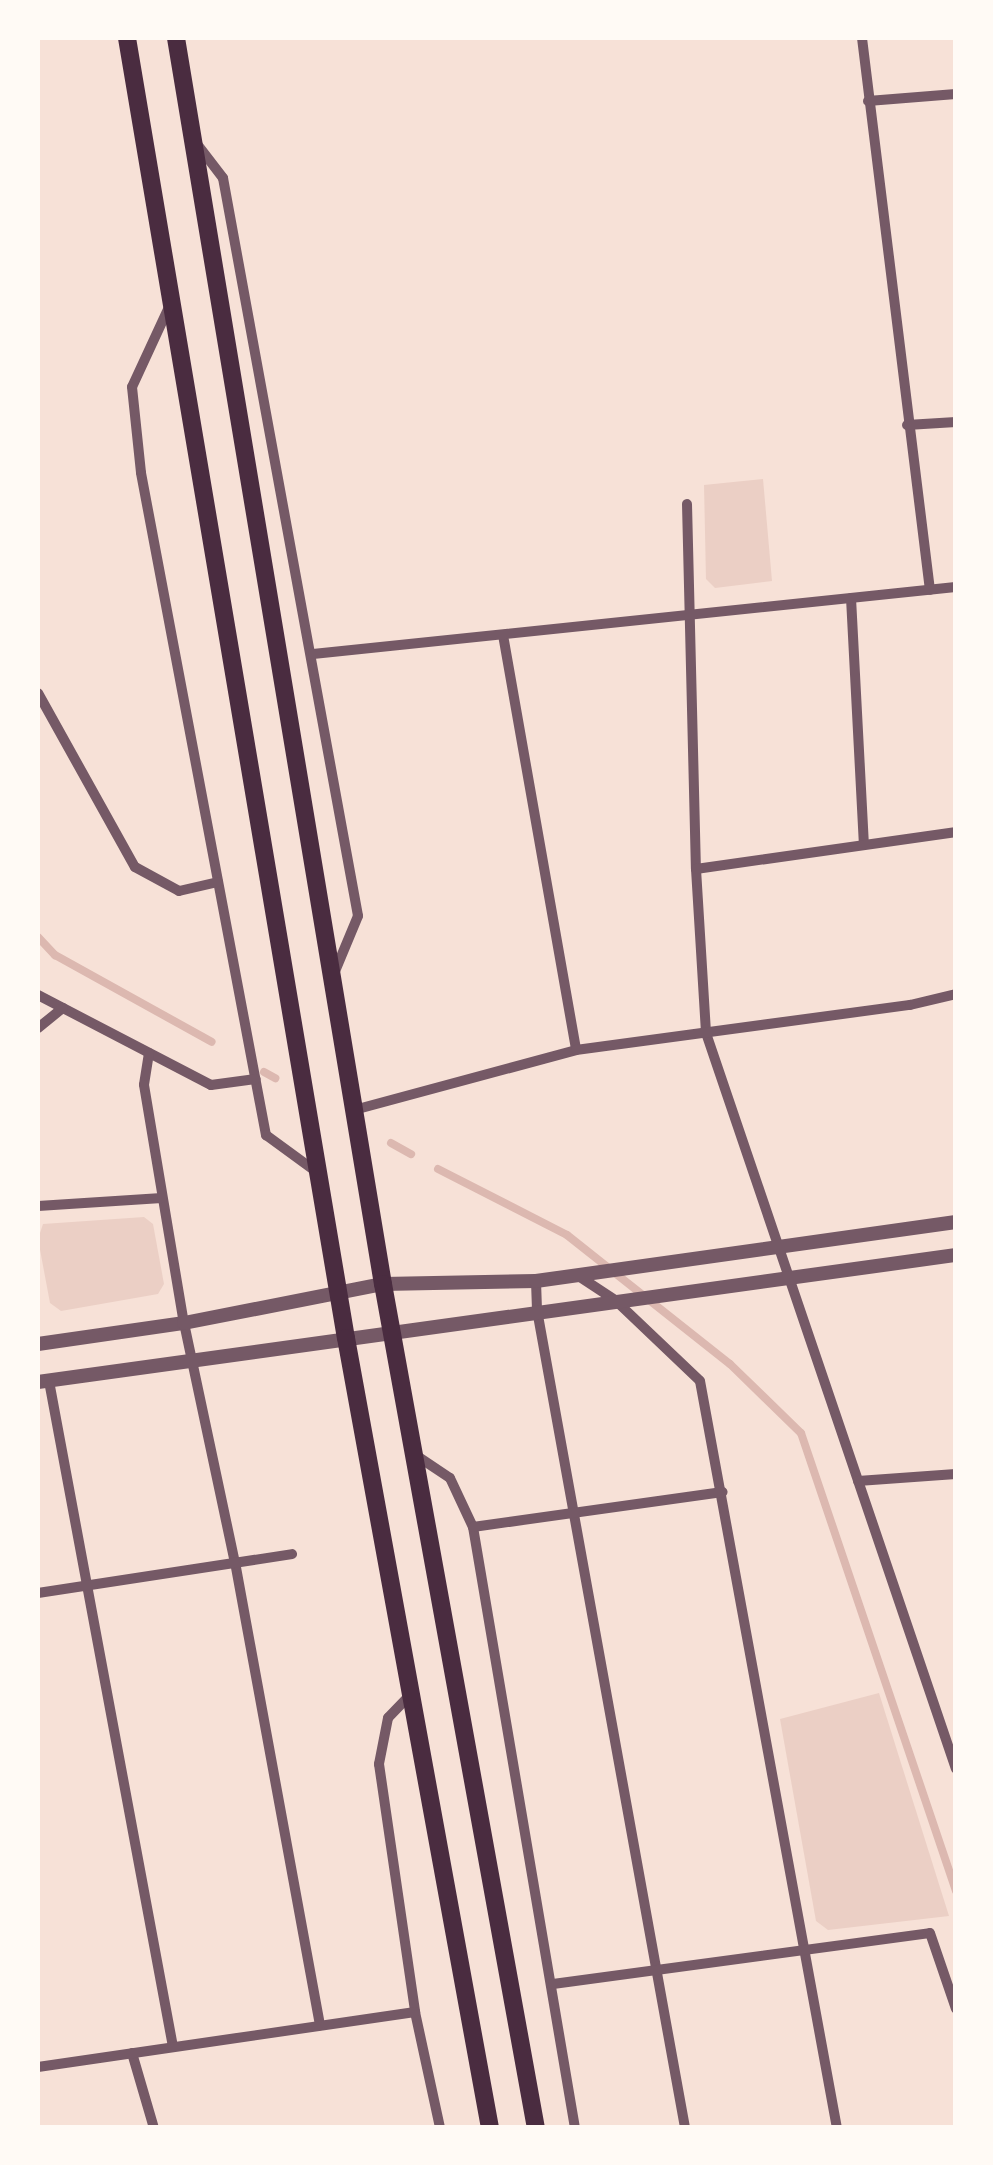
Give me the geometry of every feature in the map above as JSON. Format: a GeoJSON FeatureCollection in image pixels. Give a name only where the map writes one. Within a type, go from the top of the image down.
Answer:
{"type":"FeatureCollection","features":[{"type":"Feature","properties":{"kind":"main road"},"geometry":{"type":"LineString","coordinates":[[127,38],[346,1338],[490,2128]]}},
{"type":"Feature","properties":{"kind":"main road"},"geometry":{"type":"LineString","coordinates":[[176,38],[382,1284],[536,2128]]}},
{"type":"Feature","properties":{"kind":"street"},"geometry":{"type":"LineString","coordinates":[[862,38],[930,590]]}},
{"type":"Feature","properties":{"kind":"street"},"geometry":{"type":"LineString","coordinates":[[868,101],[956,94]]}},
{"type":"Feature","properties":{"kind":"street"},"geometry":{"type":"LineString","coordinates":[[193,140],[223,178],[358,916],[332,979]]}},
{"type":"Feature","properties":{"kind":"street"},"geometry":{"type":"LineString","coordinates":[[172,301],[132,388],[141,473],[266,1135],[319,1174]]}},
{"type":"Feature","properties":{"kind":"street"},"geometry":{"type":"LineString","coordinates":[[907,425],[956,422]]}},
{"type":"Feature","properties":{"kind":"street"},"geometry":{"type":"LineString","coordinates":[[687,504],[696,869],[706,1033],[956,1769]]}},
{"type":"Feature","properties":{"kind":"street"},"geometry":{"type":"LineString","coordinates":[[313,654],[956,587]]}},
{"type":"Feature","properties":{"kind":"street"},"geometry":{"type":"LineString","coordinates":[[851,598],[864,845]]}},
{"type":"Feature","properties":{"kind":"street"},"geometry":{"type":"LineString","coordinates":[[503,635],[576,1050]]}},
{"type":"Feature","properties":{"kind":"street"},"geometry":{"type":"LineString","coordinates":[[38,693],[135,866],[180,890],[218,882]]}},
{"type":"Feature","properties":{"kind":"street"},"geometry":{"type":"LineString","coordinates":[[696,869],[956,832]]}},
{"type":"Feature","properties":{"kind":"street"},"geometry":{"type":"LineString","coordinates":[[354,1110],[576,1050],[910,1005],[956,994]]}},
{"type":"Feature","properties":{"kind":"street"},"geometry":{"type":"LineString","coordinates":[[38,995],[211,1085],[256,1078]]}},
{"type":"Feature","properties":{"kind":"street"},"geometry":{"type":"LineString","coordinates":[[38,1028],[63,1008]]}},
{"type":"Feature","properties":{"kind":"street"},"geometry":{"type":"LineString","coordinates":[[150,1053],[144,1084],[162,1198],[191,1360],[235,1562],[320,2025]]}},
{"type":"Feature","properties":{"kind":"street"},"geometry":{"type":"LineString","coordinates":[[38,1206],[162,1198]]}},
{"type":"Feature","properties":{"kind":"street"},"geometry":{"type":"LineString","coordinates":[[38,1344],[184,1322],[382,1284],[536,1281],[956,1222]]}},
{"type":"Feature","properties":{"kind":"street"},"geometry":{"type":"LineString","coordinates":[[174,2047],[43,1382],[391,1330],[956,1255]]}},
{"type":"Feature","properties":{"kind":"street"},"geometry":{"type":"LineString","coordinates":[[583,1274],[620,1300],[700,1382],[837,2128]]}},
{"type":"Feature","properties":{"kind":"street"},"geometry":{"type":"LineString","coordinates":[[536,1281],[537,1310],[685,2128]]}},
{"type":"Feature","properties":{"kind":"street"},"geometry":{"type":"LineString","coordinates":[[414,1454],[450,1478],[473,1526],[575,2128]]}},
{"type":"Feature","properties":{"kind":"street"},"geometry":{"type":"LineString","coordinates":[[858,1481],[956,1474]]}},
{"type":"Feature","properties":{"kind":"street"},"geometry":{"type":"LineString","coordinates":[[473,1526],[723,1492]]}},
{"type":"Feature","properties":{"kind":"street"},"geometry":{"type":"LineString","coordinates":[[38,1593],[292,1554]]}},
{"type":"Feature","properties":{"kind":"street"},"geometry":{"type":"LineString","coordinates":[[411,1694],[388,1718],[379,1764],[415,2012],[440,2128]]}},
{"type":"Feature","properties":{"kind":"street"},"geometry":{"type":"LineString","coordinates":[[553,1984],[930,1933],[956,2009]]}},
{"type":"Feature","properties":{"kind":"street"},"geometry":{"type":"LineString","coordinates":[[38,2067],[415,2012]]}},
{"type":"Feature","properties":{"kind":"street"},"geometry":{"type":"LineString","coordinates":[[132,2052],[154,2128]]}},
{"type":"Feature","properties":{"kind":"shaded area"},"geometry":{"type":"Polygon","coordinates":[[[763,479],[772,581],[715,588],[706,579],[704,485],[763,479]]]}},
{"type":"Feature","properties":{"kind":"shaded area"},"geometry":{"type":"Polygon","coordinates":[[[144,1217],[153,1224],[164,1284],[158,1294],[61,1311],[50,1303],[38,1239],[43,1224],[144,1217]]]}},
{"type":"Feature","properties":{"kind":"shaded area"},"geometry":{"type":"Polygon","coordinates":[[[879,1693],[949,1916],[828,1930],[816,1921],[780,1719],[879,1693]]]}},
{"type":"Feature","properties":{"kind":"waterway"},"geometry":{"type":"LineString","coordinates":[[38,937],[55,955],[212,1042]]}},
{"type":"Feature","properties":{"kind":"waterway"},"geometry":{"type":"LineString","coordinates":[[264,1072],[275,1078]]}},
{"type":"Feature","properties":{"kind":"waterway"},"geometry":{"type":"LineString","coordinates":[[391,1143],[411,1154]]}},
{"type":"Feature","properties":{"kind":"waterway"},"geometry":{"type":"LineString","coordinates":[[438,1169],[567,1235],[730,1364],[801,1433],[956,1891]]}}]}
